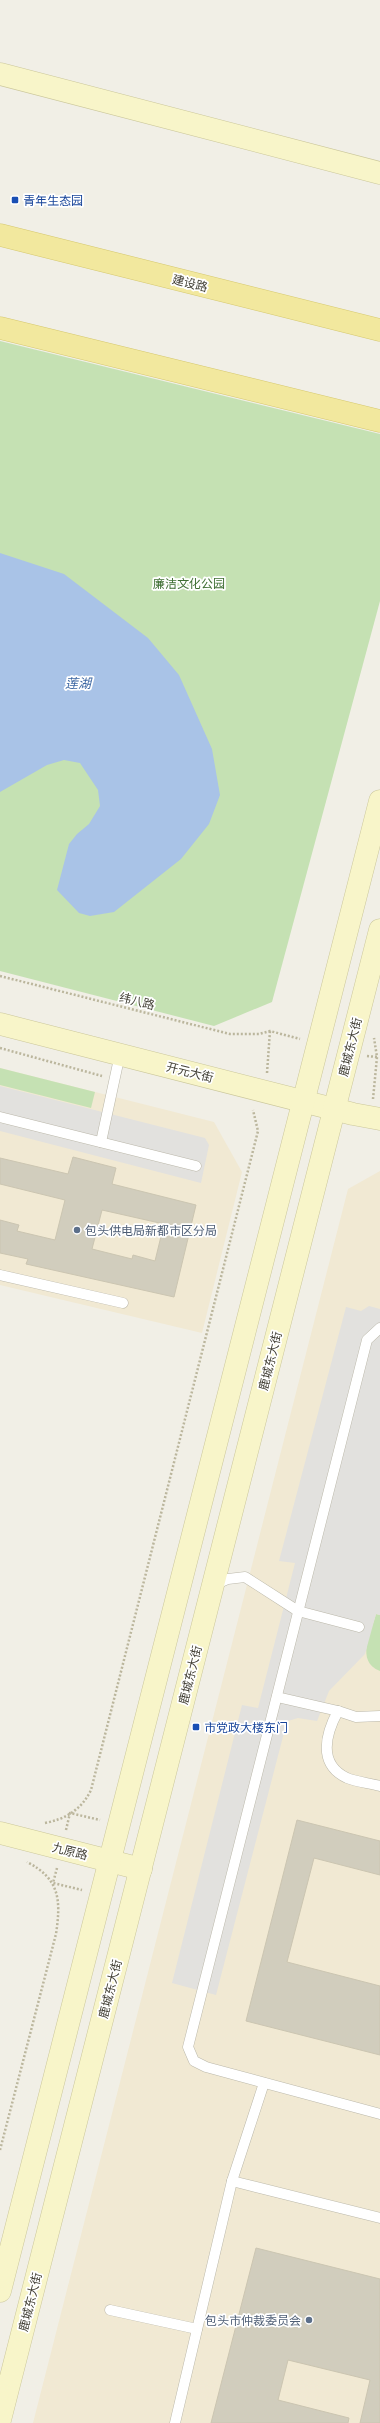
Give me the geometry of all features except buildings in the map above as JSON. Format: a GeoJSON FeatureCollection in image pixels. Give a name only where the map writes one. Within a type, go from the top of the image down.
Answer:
{"type":"FeatureCollection","features":[{"type":"Feature","properties":{"kind":"main road"},"geometry":{"type":"LineString","coordinates":[[0,74],[380,173]]}},
{"type":"Feature","properties":{"kind":"main road","name":"建设路"},"geometry":{"type":"LineString","coordinates":[[0,235],[380,330]]}},
{"type":"Feature","properties":{"kind":"main road"},"geometry":{"type":"LineString","coordinates":[[0,328],[380,421]]}},
{"type":"Feature","properties":{"kind":"main road"},"geometry":{"type":"LineString","coordinates":[[0,2291],[380,801]]}},
{"type":"Feature","properties":{"kind":"main road","name":"鹿城东大街"},"geometry":{"type":"LineString","coordinates":[[0,2420],[380,930]]}},
{"type":"Feature","properties":{"kind":"main road","name":"开元大街"},"geometry":{"type":"LineString","coordinates":[[0,1024],[334,1109],[380,1119]]}},
{"type":"Feature","properties":{"kind":"main road","name":"九原路"},"geometry":{"type":"LineString","coordinates":[[0,1833],[141,1869]]}},
{"type":"Feature","properties":{"kind":"lane"},"geometry":{"type":"LineString","coordinates":[[101,1142],[120,1054]]}},
{"type":"Feature","properties":{"kind":"lane"},"geometry":{"type":"LineString","coordinates":[[0,1117],[196,1166]]}},
{"type":"Feature","properties":{"kind":"lane"},"geometry":{"type":"LineString","coordinates":[[0,1275],[123,1303]]}},
{"type":"Feature","properties":{"kind":"lane"},"geometry":{"type":"LineString","coordinates":[[380,1328],[367,1340],[188,2047],[190,2056],[198,2063],[264,2083],[380,2114]]}},
{"type":"Feature","properties":{"kind":"lane"},"geometry":{"type":"LineString","coordinates":[[213,1585],[228,1579],[245,1577],[298,1611],[359,1627]]}},
{"type":"Feature","properties":{"kind":"lane"},"geometry":{"type":"LineString","coordinates":[[277,1698],[338,1711],[356,1717],[380,1716]]}},
{"type":"Feature","properties":{"kind":"lane"},"geometry":{"type":"LineString","coordinates":[[338,1711],[329,1727],[326,1738],[326,1746],[330,1760],[344,1776],[380,1786]]}},
{"type":"Feature","properties":{"kind":"lane"},"geometry":{"type":"LineString","coordinates":[[175,2423],[232,2181],[264,2083]]}},
{"type":"Feature","properties":{"kind":"lane"},"geometry":{"type":"LineString","coordinates":[[232,2181],[380,2218]]}},
{"type":"Feature","properties":{"kind":"lane"},"geometry":{"type":"LineString","coordinates":[[110,2310],[197,2329]]}},
{"type":"Feature","properties":{"kind":"path","name":"纬八路"},"geometry":{"type":"LineString","coordinates":[[0,976],[230,1034],[259,1034],[270,1031]]}},
{"type":"Feature","properties":{"kind":"path"},"geometry":{"type":"LineString","coordinates":[[377,1057],[380,1062]]}},
{"type":"Feature","properties":{"kind":"path","name":"九原路"},"geometry":{"type":"LineString","coordinates":[[38,1823],[53,1822],[70,1813],[86,1800],[93,1783],[258,1131],[251,1106]]}},
{"type":"Feature","properties":{"kind":"path"},"geometry":{"type":"LineString","coordinates":[[0,2150],[56,1934],[59,1913],[53,1883],[40,1870],[20,1859]]}},
{"type":"Feature","properties":{"kind":"shaded area"},"geometry":{"type":"Polygon","coordinates":[[[0,1068],[214,1122],[242,1172],[202,1333],[0,1285],[0,1068]]]}},
{"type":"Feature","properties":{"kind":"shaded area"},"geometry":{"type":"Polygon","coordinates":[[[0,1086],[205,1138],[209,1145],[201,1183],[0,1131],[0,1086]]]}},
{"type":"Feature","properties":{"kind":"shaded area"},"geometry":{"type":"Polygon","coordinates":[[[380,1171],[380,2423],[33,2423],[348,1189],[380,1171]]]}},
{"type":"Feature","properties":{"kind":"shaded area"},"geometry":{"type":"Polygon","coordinates":[[[369,1306],[380,1309],[380,1615],[376,1614],[365,1654],[329,1691],[317,1721],[298,1718],[288,1721],[286,1725],[216,1995],[172,1983],[242,1705],[258,1708],[295,1563],[279,1561],[346,1307],[361,1311],[369,1306]]]}},
{"type":"Feature","properties":{"kind":"green space","name":"廉洁文化公园"},"geometry":{"type":"Polygon","coordinates":[[[0,341],[380,434],[380,601],[272,1002],[214,1026],[0,971],[0,341]]]}},
{"type":"Feature","properties":{"kind":"green space"},"geometry":{"type":"Polygon","coordinates":[[[0,1068],[95,1092],[91,1108],[0,1085],[0,1068]]]}},
{"type":"Feature","properties":{"kind":"green space"},"geometry":{"type":"Polygon","coordinates":[[[376,1614],[380,1615],[380,1671],[372,1666],[368,1661],[366,1654],[368,1638],[376,1614]]]}},
{"type":"Feature","properties":{"kind":"water","name":"莲湖"},"geometry":{"type":"Polygon","coordinates":[[[0,553],[64,574],[148,638],[179,675],[212,749],[220,795],[209,824],[181,859],[114,912],[90,916],[79,913],[57,890],[69,844],[77,834],[89,824],[100,806],[98,790],[80,763],[64,760],[47,765],[0,792],[0,553]]]}},
{"type":"Feature","properties":{"kind":"place","name":"青年生态园"},"geometry":{"type":"Point","coordinates":[15,200]}},
{"type":"Feature","properties":{"kind":"place","name":"包头供电局新都市区分局"},"geometry":{"type":"Point","coordinates":[77,1230]}},
{"type":"Feature","properties":{"kind":"place","name":"市党政大楼东门"},"geometry":{"type":"Point","coordinates":[196,1727]}},
{"type":"Feature","properties":{"kind":"place","name":"包头市仲裁委员会"},"geometry":{"type":"Point","coordinates":[309,2320]}}]}
